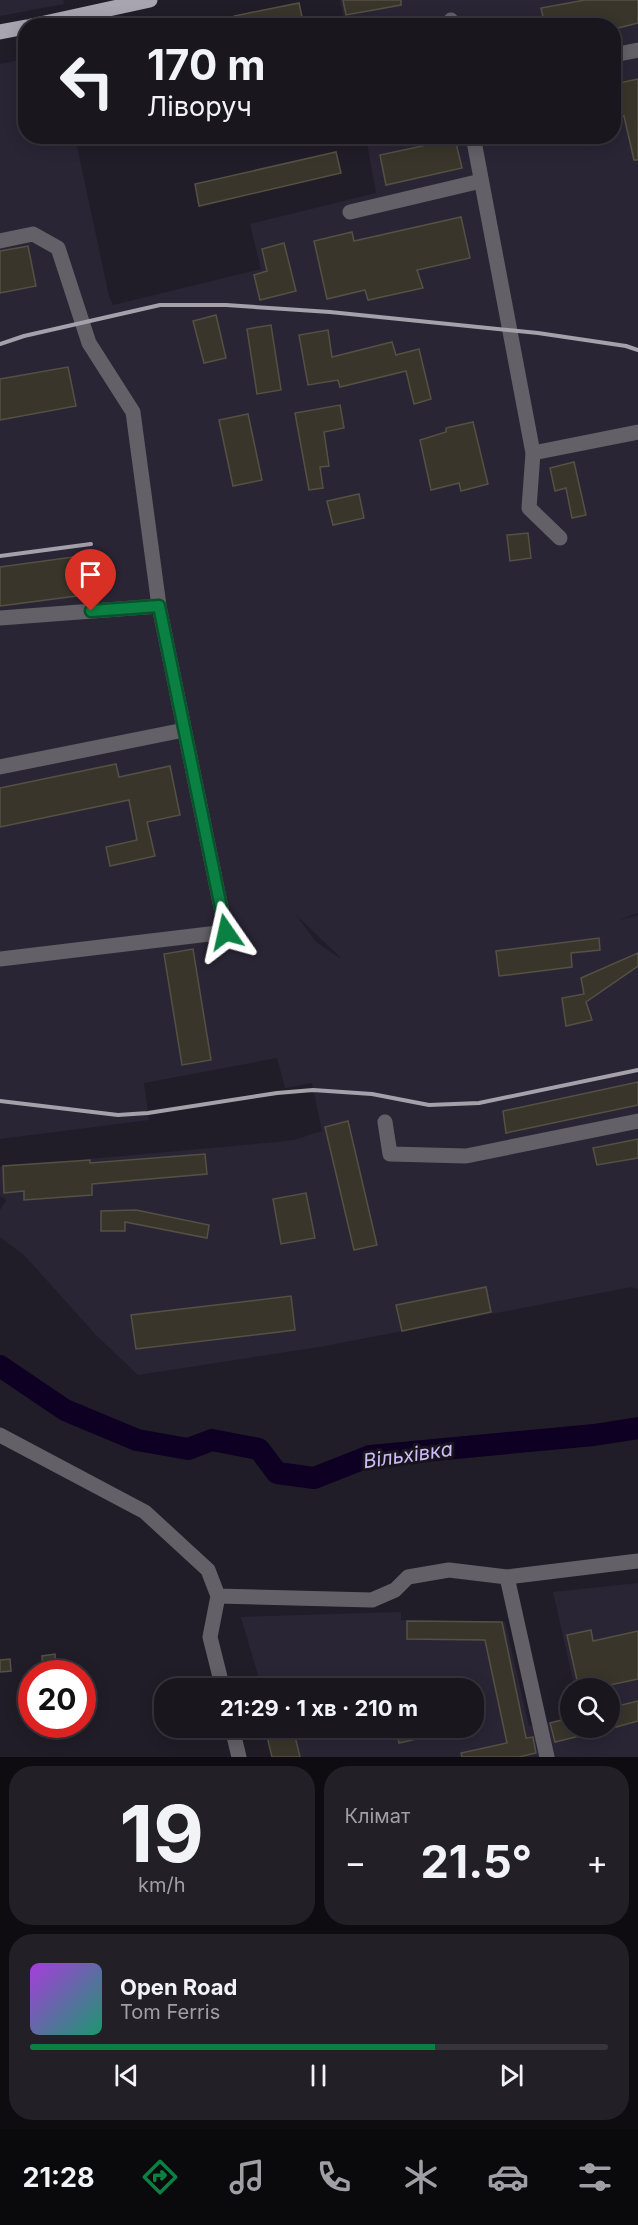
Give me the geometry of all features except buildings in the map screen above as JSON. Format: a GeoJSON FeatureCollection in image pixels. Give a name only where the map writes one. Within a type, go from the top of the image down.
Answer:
{"type":"FeatureCollection","features":[{"type":"Feature","properties":{"kind":"main road"},"geometry":{"type":"LineString","coordinates":[[68,18],[150,0]]}},
{"type":"Feature","properties":{"kind":"main road"},"geometry":{"type":"LineString","coordinates":[[0,32],[18,29]]}},
{"type":"Feature","properties":{"kind":"street"},"geometry":{"type":"LineString","coordinates":[[621,54],[638,50]]}},
{"type":"Feature","properties":{"kind":"street"},"geometry":{"type":"LineString","coordinates":[[474,144],[532,453],[529,508],[560,538]]}},
{"type":"Feature","properties":{"kind":"street"},"geometry":{"type":"LineString","coordinates":[[350,212],[481,181]]}},
{"type":"Feature","properties":{"kind":"street"},"geometry":{"type":"LineString","coordinates":[[0,241],[33,234],[58,248],[89,343],[133,412],[159,606],[226,932],[0,959]]}},
{"type":"Feature","properties":{"kind":"street"},"geometry":{"type":"LineString","coordinates":[[532,453],[638,432]]}},
{"type":"Feature","properties":{"kind":"street"},"geometry":{"type":"LineString","coordinates":[[0,618],[159,606]]}},
{"type":"Feature","properties":{"kind":"street"},"geometry":{"type":"LineString","coordinates":[[0,767],[184,730]]}},
{"type":"Feature","properties":{"kind":"street"},"geometry":{"type":"LineString","coordinates":[[385,1122],[390,1154],[466,1156],[638,1122]]}},
{"type":"Feature","properties":{"kind":"street"},"geometry":{"type":"LineString","coordinates":[[0,1435],[145,1512],[208,1570],[218,1596],[210,1637],[220,1678]]}},
{"type":"Feature","properties":{"kind":"street"},"geometry":{"type":"LineString","coordinates":[[218,1596],[372,1600],[395,1590],[408,1576],[449,1570],[507,1577],[638,1561]]}},
{"type":"Feature","properties":{"kind":"street"},"geometry":{"type":"LineString","coordinates":[[507,1577],[547,1757]]}},
{"type":"Feature","properties":{"kind":"street"},"geometry":{"type":"LineString","coordinates":[[234,1738],[239,1757]]}},
{"type":"Feature","properties":{"kind":"shaded area"},"geometry":{"type":"Polygon","coordinates":[[[0,0],[63,0],[64,4],[0,16],[0,0]]]}},
{"type":"Feature","properties":{"kind":"shaded area"},"geometry":{"type":"Polygon","coordinates":[[[340,0],[638,0],[638,913],[616,921],[638,915],[638,1289],[631,1287],[325,1346],[138,1375],[96,1335],[25,1256],[0,1237],[0,1210],[7,1200],[0,1196],[0,1167],[277,1142],[294,1140],[322,1131],[312,1083],[285,1088],[277,1058],[144,1083],[149,1120],[0,1139],[0,64],[18,60],[18,144],[76,144],[109,296],[113,305],[261,269],[250,224],[376,193],[367,144],[621,144],[621,18],[344,18],[340,0]],[[295,914],[317,943],[340,957],[295,914]]]}},
{"type":"Feature","properties":{"kind":"shaded area"},"geometry":{"type":"Polygon","coordinates":[[[638,1583],[638,1757],[273,1757],[268,1738],[484,1738],[484,1678],[259,1678],[241,1617],[401,1612],[401,1620],[505,1622],[529,1726],[560,1719],[560,1738],[620,1738],[620,1678],[573,1678],[553,1592],[638,1583]]]}},
{"type":"Feature","properties":{"kind":"waterway","name":"Вільхівка"},"geometry":{"type":"LineString","coordinates":[[0,1366],[65,1410],[137,1440],[188,1449],[212,1440],[259,1449],[277,1473],[314,1478],[370,1456],[594,1435],[638,1428]]}},
{"type":"Feature","properties":{"kind":"railway"},"geometry":{"type":"LineString","coordinates":[[0,344],[24,336],[160,305],[226,305],[330,312],[538,333],[626,346],[638,350]]}},
{"type":"Feature","properties":{"kind":"railway"},"geometry":{"type":"LineString","coordinates":[[0,556],[91,544]]}},
{"type":"Feature","properties":{"kind":"railway"},"geometry":{"type":"LineString","coordinates":[[0,1101],[118,1115],[148,1113],[277,1093],[313,1090],[372,1094],[429,1105],[479,1103],[638,1070]]}},
{"type":"Feature","properties":{"kind":"route"},"geometry":{"type":"LineString","coordinates":[[91,611],[159,606],[226,932]]}}]}
